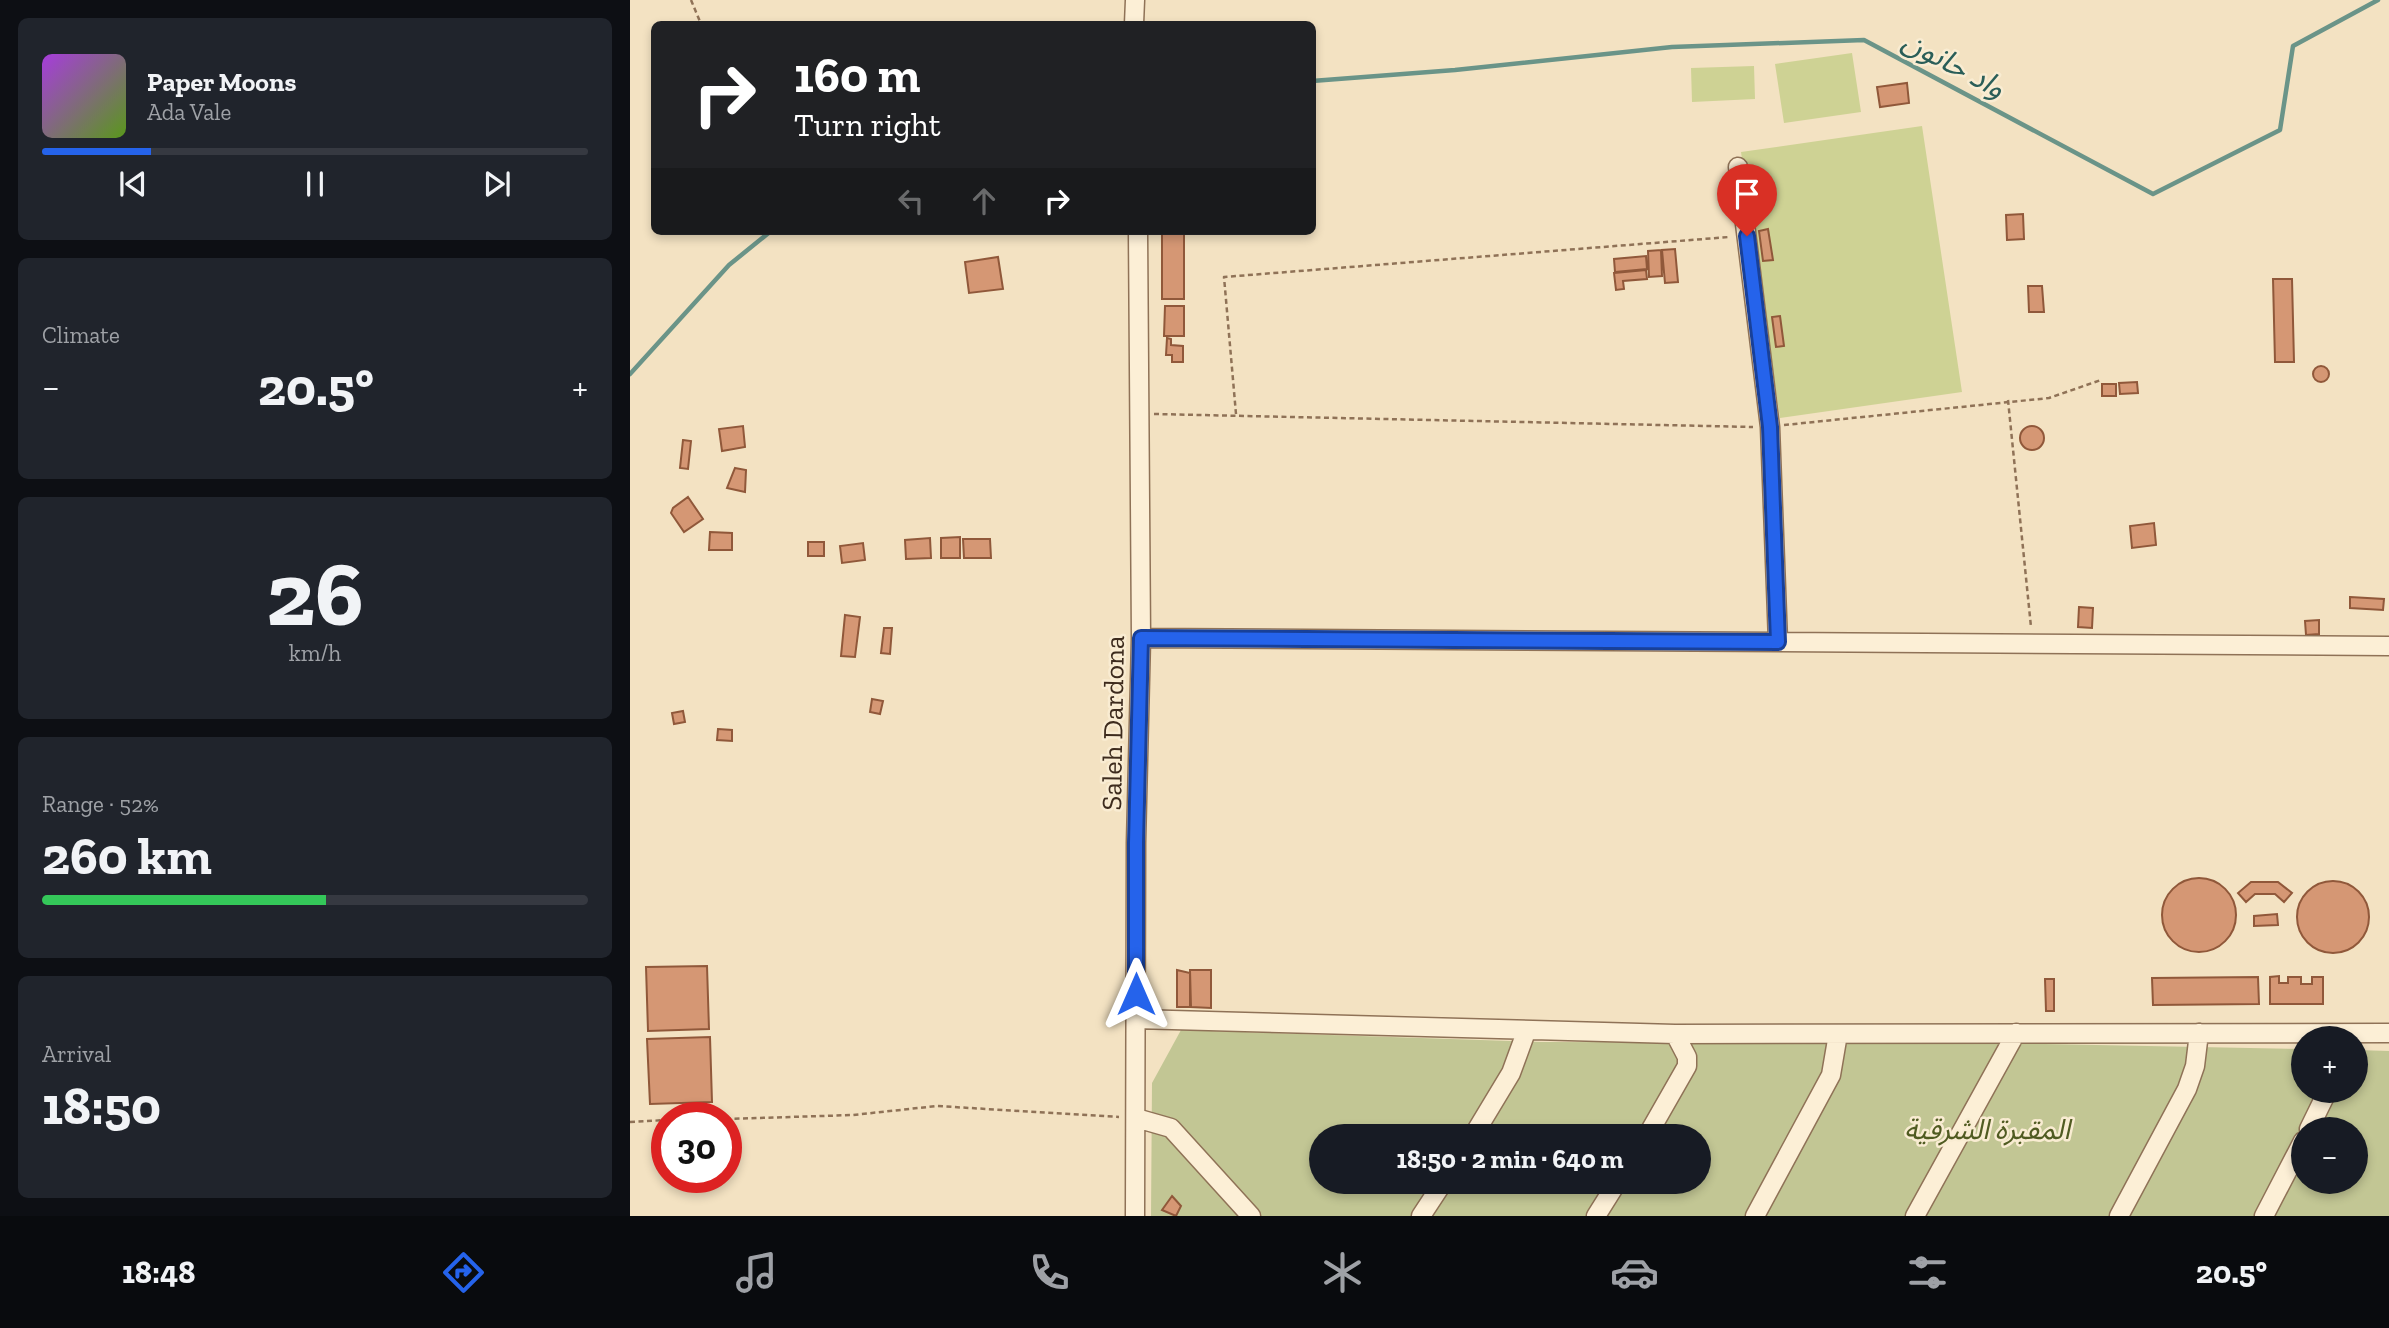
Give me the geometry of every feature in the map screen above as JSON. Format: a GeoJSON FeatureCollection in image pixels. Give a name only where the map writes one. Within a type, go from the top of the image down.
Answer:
{"type":"FeatureCollection","features":[{"type":"Feature","properties":{"kind":"street"},"geometry":{"type":"LineString","coordinates":[[1134,21],[1135,0]]}},
{"type":"Feature","properties":{"kind":"street"},"geometry":{"type":"LineString","coordinates":[[1738,167],[1770,427],[1778,642]]}},
{"type":"Feature","properties":{"kind":"street","name":"Saleh Dardona"},"geometry":{"type":"LineString","coordinates":[[1135,1216],[1136,843],[1141,638],[1138,235]]}},
{"type":"Feature","properties":{"kind":"street"},"geometry":{"type":"LineString","coordinates":[[1141,638],[2389,646]]}},
{"type":"Feature","properties":{"kind":"street"},"geometry":{"type":"LineString","coordinates":[[1136,1019],[1525,1032],[1675,1034],[2291,1034]]}},
{"type":"Feature","properties":{"kind":"street"},"geometry":{"type":"LineString","coordinates":[[1480,1124],[1511,1073],[1525,1032]]}},
{"type":"Feature","properties":{"kind":"street"},"geometry":{"type":"LineString","coordinates":[[2368,1034],[2389,1032]]}},
{"type":"Feature","properties":{"kind":"street"},"geometry":{"type":"LineString","coordinates":[[1915,1216],[2016,1033]]}},
{"type":"Feature","properties":{"kind":"street"},"geometry":{"type":"LineString","coordinates":[[2119,1216],[2187,1088],[2195,1066],[2199,1033]]}},
{"type":"Feature","properties":{"kind":"street"},"geometry":{"type":"LineString","coordinates":[[1654,1124],[1687,1066],[1687,1057],[1675,1034]]}},
{"type":"Feature","properties":{"kind":"street"},"geometry":{"type":"LineString","coordinates":[[1755,1216],[1831,1075],[1839,1034]]}},
{"type":"Feature","properties":{"kind":"street"},"geometry":{"type":"LineString","coordinates":[[1136,1118],[1171,1128],[1251,1216]]}},
{"type":"Feature","properties":{"kind":"street"},"geometry":{"type":"LineString","coordinates":[[2264,1216],[2291,1164]]}},
{"type":"Feature","properties":{"kind":"street"},"geometry":{"type":"LineString","coordinates":[[1421,1216],[1435,1194]]}},
{"type":"Feature","properties":{"kind":"street"},"geometry":{"type":"LineString","coordinates":[[1597,1216],[1610,1194]]}},
{"type":"Feature","properties":{"kind":"path"},"geometry":{"type":"LineString","coordinates":[[691,0],[700,21]]}},
{"type":"Feature","properties":{"kind":"path"},"geometry":{"type":"LineString","coordinates":[[1236,416],[1224,277],[1747,236]]}},
{"type":"Feature","properties":{"kind":"path"},"geometry":{"type":"LineString","coordinates":[[1140,414],[1770,427],[2008,400],[2049,398],[2101,380]]}},
{"type":"Feature","properties":{"kind":"path"},"geometry":{"type":"LineString","coordinates":[[2008,400],[2032,643]]}},
{"type":"Feature","properties":{"kind":"path"},"geometry":{"type":"LineString","coordinates":[[742,1118],[853,1115],[937,1106],[1136,1118]]}},
{"type":"Feature","properties":{"kind":"path"},"geometry":{"type":"LineString","coordinates":[[630,1122],[651,1121]]}},
{"type":"Feature","properties":{"kind":"green space"},"geometry":{"type":"Polygon","coordinates":[[[1852,53],[1861,112],[1784,123],[1775,64],[1852,53]]]}},
{"type":"Feature","properties":{"kind":"green space"},"geometry":{"type":"Polygon","coordinates":[[[1754,66],[1755,99],[1692,102],[1691,68],[1754,66]]]}},
{"type":"Feature","properties":{"kind":"green space"},"geometry":{"type":"Polygon","coordinates":[[[1922,126],[1962,392],[1780,418],[1741,152],[1922,126]]]}},
{"type":"Feature","properties":{"kind":"green space","name":"المقبرة الشرقية"},"geometry":{"type":"Polygon","coordinates":[[[1181,1030],[1541,1042],[1987,1043],[2291,1049],[2291,1103],[2368,1103],[2368,1050],[2389,1051],[2389,1216],[1151,1216],[1152,1083],[1181,1030]]]}},
{"type":"Feature","properties":{"kind":"building"},"geometry":{"type":"Polygon","coordinates":[[[1907,83],[1909,103],[1880,107],[1877,87],[1907,83]]]}},
{"type":"Feature","properties":{"kind":"building"},"geometry":{"type":"Polygon","coordinates":[[[2023,214],[2024,239],[2007,240],[2006,215],[2023,214]]]}},
{"type":"Feature","properties":{"kind":"building"},"geometry":{"type":"Polygon","coordinates":[[[1768,229],[1773,260],[1763,261],[1759,231],[1768,229]]]}},
{"type":"Feature","properties":{"kind":"building"},"geometry":{"type":"Polygon","coordinates":[[[1162,235],[1184,235],[1184,299],[1162,299],[1162,235]]]}},
{"type":"Feature","properties":{"kind":"building"},"geometry":{"type":"Polygon","coordinates":[[[1675,249],[1678,282],[1665,283],[1662,250],[1675,249]]]}},
{"type":"Feature","properties":{"kind":"building"},"geometry":{"type":"Polygon","coordinates":[[[1661,250],[1662,276],[1649,277],[1648,251],[1661,250]]]}},
{"type":"Feature","properties":{"kind":"building"},"geometry":{"type":"Polygon","coordinates":[[[1646,256],[1647,269],[1615,272],[1614,259],[1646,256]]]}},
{"type":"Feature","properties":{"kind":"building"},"geometry":{"type":"Polygon","coordinates":[[[998,257],[1003,289],[969,293],[965,262],[998,257]]]}},
{"type":"Feature","properties":{"kind":"building"},"geometry":{"type":"Polygon","coordinates":[[[1646,270],[1647,279],[1623,281],[1624,289],[1616,290],[1614,273],[1646,270]]]}},
{"type":"Feature","properties":{"kind":"building"},"geometry":{"type":"Polygon","coordinates":[[[2273,279],[2292,279],[2294,362],[2275,362],[2273,279]]]}},
{"type":"Feature","properties":{"kind":"building"},"geometry":{"type":"Polygon","coordinates":[[[2028,286],[2042,286],[2044,312],[2029,312],[2028,286]]]}},
{"type":"Feature","properties":{"kind":"building"},"geometry":{"type":"Polygon","coordinates":[[[1165,306],[1184,306],[1184,336],[1164,336],[1165,306]]]}},
{"type":"Feature","properties":{"kind":"building"},"geometry":{"type":"Polygon","coordinates":[[[1780,316],[1784,346],[1776,347],[1772,317],[1780,316]]]}},
{"type":"Feature","properties":{"kind":"building"},"geometry":{"type":"Polygon","coordinates":[[[1167,338],[1171,339],[1171,345],[1183,346],[1183,362],[1172,362],[1172,355],[1166,355],[1167,338]]]}},
{"type":"Feature","properties":{"kind":"building"},"geometry":{"type":"Polygon","coordinates":[[[2318,366],[2324,366],[2329,374],[2327,380],[2318,382],[2313,377],[2313,371],[2318,366]]]}},
{"type":"Feature","properties":{"kind":"building"},"geometry":{"type":"Polygon","coordinates":[[[2137,382],[2138,393],[2120,394],[2119,383],[2137,382]]]}},
{"type":"Feature","properties":{"kind":"building"},"geometry":{"type":"Polygon","coordinates":[[[2102,384],[2116,384],[2116,396],[2102,396],[2102,384]]]}},
{"type":"Feature","properties":{"kind":"building"},"geometry":{"type":"Polygon","coordinates":[[[743,426],[745,447],[722,451],[719,429],[743,426]]]}},
{"type":"Feature","properties":{"kind":"building"},"geometry":{"type":"Polygon","coordinates":[[[2032,426],[2040,430],[2044,438],[2040,446],[2032,450],[2024,446],[2020,438],[2024,430],[2032,426]]]}},
{"type":"Feature","properties":{"kind":"building"},"geometry":{"type":"Polygon","coordinates":[[[683,440],[691,441],[688,469],[680,468],[683,440]]]}},
{"type":"Feature","properties":{"kind":"building"},"geometry":{"type":"Polygon","coordinates":[[[735,468],[746,470],[745,492],[727,488],[735,468]]]}},
{"type":"Feature","properties":{"kind":"building"},"geometry":{"type":"Polygon","coordinates":[[[688,497],[703,519],[684,532],[671,513],[673,508],[688,497]]]}},
{"type":"Feature","properties":{"kind":"building"},"geometry":{"type":"Polygon","coordinates":[[[2154,523],[2156,545],[2132,548],[2130,526],[2154,523]]]}},
{"type":"Feature","properties":{"kind":"building"},"geometry":{"type":"Polygon","coordinates":[[[710,532],[732,533],[732,550],[709,550],[710,532]]]}},
{"type":"Feature","properties":{"kind":"building"},"geometry":{"type":"Polygon","coordinates":[[[960,537],[960,558],[941,558],[941,538],[960,537]]]}},
{"type":"Feature","properties":{"kind":"building"},"geometry":{"type":"Polygon","coordinates":[[[930,538],[931,558],[906,559],[905,540],[930,538]]]}},
{"type":"Feature","properties":{"kind":"building"},"geometry":{"type":"Polygon","coordinates":[[[963,539],[990,539],[991,558],[964,558],[963,539]]]}},
{"type":"Feature","properties":{"kind":"building"},"geometry":{"type":"Polygon","coordinates":[[[808,542],[824,542],[824,556],[808,556],[808,542]]]}},
{"type":"Feature","properties":{"kind":"building"},"geometry":{"type":"Polygon","coordinates":[[[863,543],[865,560],[842,563],[840,546],[863,543]]]}},
{"type":"Feature","properties":{"kind":"building"},"geometry":{"type":"Polygon","coordinates":[[[2350,597],[2384,599],[2383,610],[2350,608],[2350,597]]]}},
{"type":"Feature","properties":{"kind":"building"},"geometry":{"type":"Polygon","coordinates":[[[2079,607],[2093,608],[2092,628],[2078,627],[2079,607]]]}},
{"type":"Feature","properties":{"kind":"building"},"geometry":{"type":"Polygon","coordinates":[[[845,615],[860,617],[855,657],[841,656],[845,615]]]}},
{"type":"Feature","properties":{"kind":"building"},"geometry":{"type":"Polygon","coordinates":[[[2319,620],[2319,634],[2306,635],[2305,621],[2319,620]]]}},
{"type":"Feature","properties":{"kind":"building"},"geometry":{"type":"Polygon","coordinates":[[[884,628],[892,628],[890,654],[881,653],[884,628]]]}},
{"type":"Feature","properties":{"kind":"building"},"geometry":{"type":"Polygon","coordinates":[[[872,699],[883,701],[880,714],[870,712],[872,699]]]}},
{"type":"Feature","properties":{"kind":"building"},"geometry":{"type":"Polygon","coordinates":[[[683,711],[685,722],[674,724],[672,713],[683,711]]]}},
{"type":"Feature","properties":{"kind":"building"},"geometry":{"type":"Polygon","coordinates":[[[718,729],[732,730],[732,741],[717,740],[718,729]]]}},
{"type":"Feature","properties":{"kind":"building"},"geometry":{"type":"Polygon","coordinates":[[[2192,878],[2206,878],[2220,884],[2230,894],[2236,915],[2234,929],[2220,946],[2206,952],[2192,952],[2178,946],[2168,936],[2162,922],[2162,908],[2168,894],[2178,884],[2192,878]]]}},
{"type":"Feature","properties":{"kind":"building"},"geometry":{"type":"Polygon","coordinates":[[[2333,881],[2347,884],[2359,891],[2366,903],[2369,917],[2366,931],[2359,943],[2347,950],[2333,953],[2319,950],[2307,943],[2300,931],[2297,917],[2300,903],[2307,891],[2319,884],[2333,881]]]}},
{"type":"Feature","properties":{"kind":"building"},"geometry":{"type":"Polygon","coordinates":[[[2251,882],[2278,882],[2292,893],[2284,902],[2275,894],[2255,894],[2246,902],[2238,893],[2251,882]]]}},
{"type":"Feature","properties":{"kind":"building"},"geometry":{"type":"Polygon","coordinates":[[[2277,914],[2278,925],[2254,926],[2254,916],[2277,914]]]}},
{"type":"Feature","properties":{"kind":"building"},"geometry":{"type":"Polygon","coordinates":[[[707,966],[709,1029],[648,1031],[646,967],[707,966]]]}},
{"type":"Feature","properties":{"kind":"building"},"geometry":{"type":"Polygon","coordinates":[[[1177,970],[1190,973],[1190,1007],[1177,1007],[1177,970]]]}},
{"type":"Feature","properties":{"kind":"building"},"geometry":{"type":"Polygon","coordinates":[[[1190,970],[1211,970],[1211,1008],[1191,1007],[1190,970]]]}},
{"type":"Feature","properties":{"kind":"building"},"geometry":{"type":"Polygon","coordinates":[[[2279,976],[2279,983],[2288,983],[2288,977],[2301,977],[2301,984],[2312,984],[2312,977],[2323,977],[2323,1004],[2270,1004],[2270,977],[2279,976]]]}},
{"type":"Feature","properties":{"kind":"building"},"geometry":{"type":"Polygon","coordinates":[[[2258,977],[2259,1004],[2153,1005],[2152,978],[2258,977]]]}},
{"type":"Feature","properties":{"kind":"building"},"geometry":{"type":"Polygon","coordinates":[[[2045,979],[2054,979],[2054,1011],[2046,1011],[2045,979]]]}},
{"type":"Feature","properties":{"kind":"building"},"geometry":{"type":"Polygon","coordinates":[[[710,1037],[712,1102],[650,1104],[647,1039],[710,1037]]]}},
{"type":"Feature","properties":{"kind":"building"},"geometry":{"type":"Polygon","coordinates":[[[1172,1196],[1181,1206],[1176,1216],[1162,1210],[1172,1196]]]}},
{"type":"Feature","properties":{"kind":"waterway","name":"واد حانون"},"geometry":{"type":"LineString","coordinates":[[1316,81],[1455,70],[1672,47],[1864,40],[2153,194],[2280,130],[2293,46],[2378,0]]}},
{"type":"Feature","properties":{"kind":"waterway"},"geometry":{"type":"LineString","coordinates":[[630,374],[729,265],[766,235]]}},
{"type":"Feature","properties":{"kind":"route"},"geometry":{"type":"LineString","coordinates":[[1136,994],[1136,843],[1141,638],[1778,642],[1770,427],[1747,236]]}}]}
